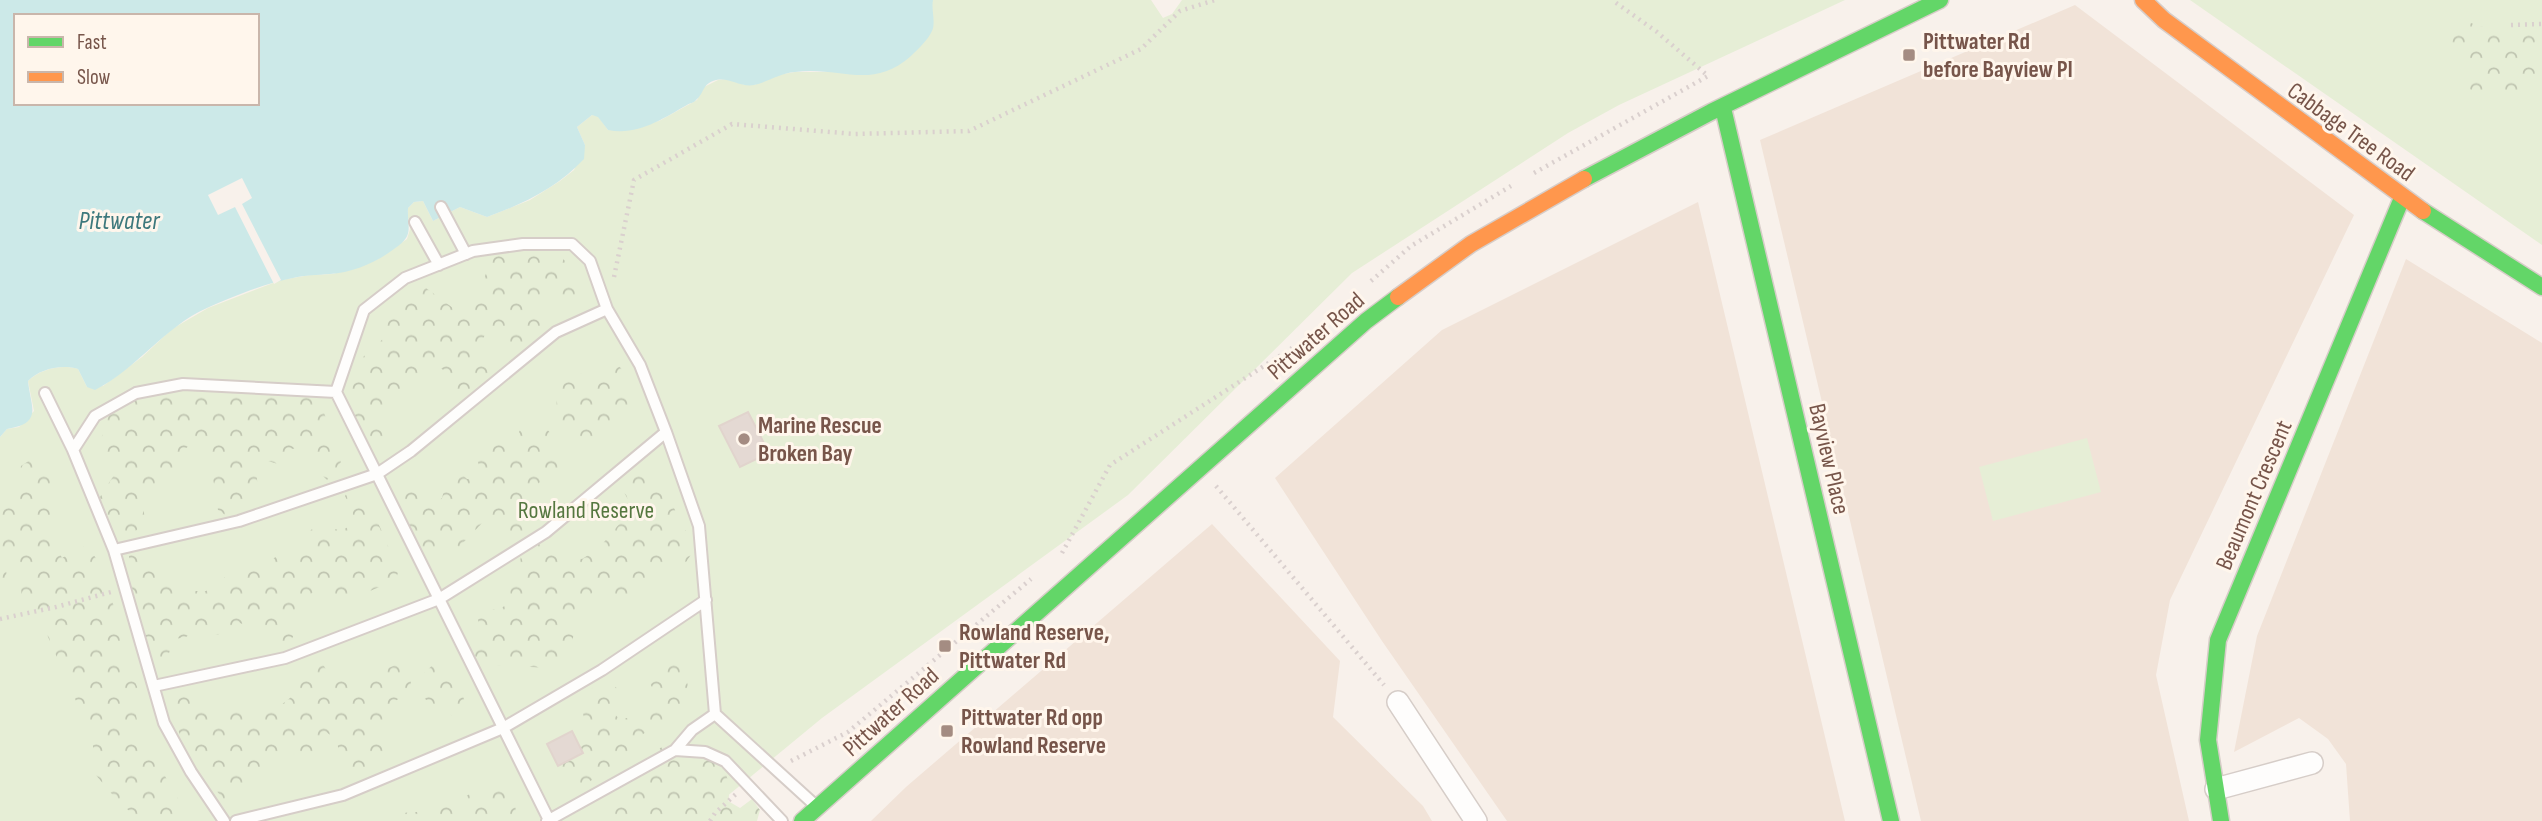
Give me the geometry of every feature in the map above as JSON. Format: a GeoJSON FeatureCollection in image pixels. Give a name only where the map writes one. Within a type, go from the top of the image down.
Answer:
{"type":"FeatureCollection","features":[{"type":"Feature","properties":{"kind":"street","name":"Pittwater Road"},"geometry":{"type":"LineString","coordinates":[[802,821],[1366,321],[1446,261],[1590,174],[1940,0]]}},
{"type":"Feature","properties":{"kind":"street","name":"Cabbage Tree Road"},"geometry":{"type":"LineString","coordinates":[[2143,0],[2164,20],[2402,198],[2542,288]]}},
{"type":"Feature","properties":{"kind":"street","name":"Bayview Place"},"geometry":{"type":"LineString","coordinates":[[1723,108],[1891,821]]}},
{"type":"Feature","properties":{"kind":"street","name":"Beaumont Crescent"},"geometry":{"type":"LineString","coordinates":[[2221,821],[2208,740],[2218,640],[2402,198]]}},
{"type":"Feature","properties":{"kind":"street"},"geometry":{"type":"LineString","coordinates":[[1398,702],[1476,821]]}},
{"type":"Feature","properties":{"kind":"street"},"geometry":{"type":"LineString","coordinates":[[2216,789],[2312,763]]}},
{"type":"Feature","properties":{"kind":"lane"},"geometry":{"type":"LineString","coordinates":[[441,207],[466,254]]}},
{"type":"Feature","properties":{"kind":"lane"},"geometry":{"type":"LineString","coordinates":[[415,222],[439,265]]}},
{"type":"Feature","properties":{"kind":"lane"},"geometry":{"type":"LineString","coordinates":[[715,714],[692,730],[675,750],[548,821],[336,392],[364,310],[405,278],[466,254],[523,244],[572,244],[590,261],[607,309],[640,365],[699,526],[715,714],[817,808]]}},
{"type":"Feature","properties":{"kind":"lane"},"geometry":{"type":"LineString","coordinates":[[114,550],[239,521],[377,474],[411,451],[556,332],[607,309]]}},
{"type":"Feature","properties":{"kind":"lane"},"geometry":{"type":"LineString","coordinates":[[73,450],[95,416],[136,393],[183,384],[336,392]]}},
{"type":"Feature","properties":{"kind":"lane"},"geometry":{"type":"LineString","coordinates":[[45,393],[73,450],[114,550],[164,723],[191,772],[224,821]]}},
{"type":"Feature","properties":{"kind":"lane"},"geometry":{"type":"LineString","coordinates":[[154,686],[285,658],[439,599],[546,532],[666,432]]}},
{"type":"Feature","properties":{"kind":"lane"},"geometry":{"type":"LineString","coordinates":[[236,821],[343,795],[503,728],[602,670],[706,600]]}},
{"type":"Feature","properties":{"kind":"lane"},"geometry":{"type":"LineString","coordinates":[[675,750],[705,752],[725,761],[782,821]]}},
{"type":"Feature","properties":{"kind":"path"},"geometry":{"type":"LineString","coordinates":[[607,309],[634,180],[732,124],[855,134],[969,131],[1141,49],[1180,11],[1215,0]]}},
{"type":"Feature","properties":{"kind":"path"},"geometry":{"type":"LineString","coordinates":[[1612,0],[1657,32],[1708,76]]}},
{"type":"Feature","properties":{"kind":"path"},"geometry":{"type":"LineString","coordinates":[[2511,25],[2542,24]]}},
{"type":"Feature","properties":{"kind":"path"},"geometry":{"type":"LineString","coordinates":[[1200,468],[1398,702]]}},
{"type":"Feature","properties":{"kind":"path"},"geometry":{"type":"LineString","coordinates":[[0,619],[125,588]]}},
{"type":"Feature","properties":{"kind":"shaded area"},"geometry":{"type":"Polygon","coordinates":[[[2075,5],[2354,215],[2170,600],[2156,675],[2189,821],[1921,821],[1760,140],[2075,5]]]}},
{"type":"Feature","properties":{"kind":"shaded area"},"geometry":{"type":"Polygon","coordinates":[[[1698,202],[1845,821],[1507,821],[1382,641],[1275,478],[1442,330],[1698,202]]]}},
{"type":"Feature","properties":{"kind":"shaded area"},"geometry":{"type":"Polygon","coordinates":[[[2406,259],[2542,343],[2542,821],[2350,821],[2346,764],[2328,739],[2299,718],[2234,752],[2257,636],[2406,259]]]}},
{"type":"Feature","properties":{"kind":"shaded area"},"geometry":{"type":"Polygon","coordinates":[[[1212,524],[1340,661],[1333,717],[1423,806],[1432,821],[871,821],[906,787],[1212,524]]]}},
{"type":"Feature","properties":{"kind":"green space","name":"Rowland Reserve"},"geometry":{"type":"Polygon","coordinates":[[[933,0],[1151,0],[1163,18],[1172,14],[1182,0],[1845,0],[1619,105],[1568,133],[1352,273],[1128,495],[822,718],[697,821],[0,821],[0,437],[7,429],[19,427],[34,411],[28,381],[45,371],[65,367],[78,369],[87,387],[103,386],[142,357],[172,329],[208,308],[281,280],[333,274],[376,260],[407,239],[411,226],[408,208],[414,202],[423,201],[433,221],[460,207],[487,217],[530,200],[574,170],[585,145],[577,127],[592,115],[598,116],[608,130],[659,121],[697,100],[704,87],[718,80],[727,79],[754,85],[777,75],[795,72],[834,72],[933,0]]]}},
{"type":"Feature","properties":{"kind":"green space"},"geometry":{"type":"Polygon","coordinates":[[[2190,0],[2542,0],[2542,245],[2190,0]]]}},
{"type":"Feature","properties":{"kind":"green space"},"geometry":{"type":"Polygon","coordinates":[[[2461,19],[2481,27],[2498,21],[2511,32],[2528,28],[2534,34],[2542,78],[2515,95],[2501,98],[2485,95],[2480,101],[2470,89],[2468,66],[2452,48],[2447,29],[2461,19]]]}},
{"type":"Feature","properties":{"kind":"green space"},"geometry":{"type":"Polygon","coordinates":[[[552,244],[583,285],[575,300],[567,301],[549,292],[544,297],[545,328],[534,343],[507,342],[492,327],[482,344],[490,362],[488,374],[464,398],[454,388],[445,371],[432,369],[405,385],[391,399],[386,416],[388,438],[381,451],[361,437],[343,387],[346,373],[384,338],[387,322],[397,307],[411,295],[426,288],[457,311],[466,310],[477,296],[491,249],[552,244]]]}},
{"type":"Feature","properties":{"kind":"green space"},"geometry":{"type":"Polygon","coordinates":[[[619,366],[630,386],[633,410],[624,416],[617,414],[608,431],[596,443],[570,434],[564,429],[557,412],[561,385],[574,374],[600,377],[619,366]]]}},
{"type":"Feature","properties":{"kind":"green space"},"geometry":{"type":"Polygon","coordinates":[[[192,379],[251,380],[312,390],[319,398],[341,462],[327,480],[303,448],[290,449],[285,460],[278,464],[254,457],[257,486],[254,499],[242,512],[230,518],[218,510],[209,465],[200,451],[192,445],[187,447],[179,459],[175,479],[145,493],[142,504],[145,520],[140,526],[124,539],[113,538],[107,533],[97,510],[99,499],[115,473],[112,464],[98,447],[104,430],[101,423],[120,403],[141,390],[164,382],[192,379]]]}},
{"type":"Feature","properties":{"kind":"green space"},"geometry":{"type":"Polygon","coordinates":[[[523,423],[543,425],[555,438],[559,470],[550,481],[540,482],[530,492],[539,524],[532,532],[522,537],[507,539],[497,533],[495,522],[487,518],[459,547],[448,538],[438,552],[440,573],[435,577],[414,533],[403,526],[392,493],[413,488],[430,489],[435,491],[426,501],[434,504],[442,498],[449,473],[460,472],[467,479],[477,479],[482,475],[477,459],[479,452],[496,442],[509,445],[518,443],[523,423]]]}},
{"type":"Feature","properties":{"kind":"green space"},"geometry":{"type":"Polygon","coordinates":[[[2087,438],[2101,492],[1993,521],[1979,467],[2087,438]]]}},
{"type":"Feature","properties":{"kind":"green space"},"geometry":{"type":"Polygon","coordinates":[[[39,454],[48,456],[52,523],[59,551],[62,558],[82,546],[98,561],[108,584],[121,633],[122,641],[114,650],[115,656],[133,676],[139,692],[136,715],[139,731],[191,821],[144,821],[118,801],[94,773],[93,745],[86,724],[42,623],[22,602],[20,570],[11,546],[5,548],[7,586],[0,592],[0,496],[7,499],[16,486],[21,466],[39,454]]]}},
{"type":"Feature","properties":{"kind":"green space"},"geometry":{"type":"Polygon","coordinates":[[[639,470],[655,470],[664,481],[679,521],[691,538],[693,550],[683,566],[667,565],[661,569],[632,606],[619,601],[606,583],[597,583],[578,620],[570,648],[558,663],[548,668],[495,665],[478,671],[472,655],[479,634],[478,617],[482,612],[503,607],[508,603],[511,598],[510,590],[522,571],[521,558],[526,549],[549,534],[559,540],[565,555],[582,559],[598,549],[633,512],[621,482],[627,475],[639,470]]]}},
{"type":"Feature","properties":{"kind":"green space"},"geometry":{"type":"Polygon","coordinates":[[[350,488],[367,504],[380,526],[398,572],[396,580],[344,602],[341,609],[323,589],[309,595],[299,608],[292,638],[280,651],[268,647],[260,632],[240,623],[217,635],[211,633],[204,624],[186,637],[175,639],[166,660],[158,665],[151,658],[147,645],[137,630],[129,583],[129,553],[144,553],[150,556],[159,565],[168,584],[187,591],[206,591],[235,570],[263,565],[282,553],[303,546],[304,534],[321,524],[341,531],[348,527],[353,514],[345,496],[350,488]]]}},
{"type":"Feature","properties":{"kind":"green space"},"geometry":{"type":"Polygon","coordinates":[[[666,657],[675,661],[683,660],[690,698],[682,722],[655,727],[643,734],[620,759],[577,791],[558,776],[558,766],[583,753],[576,740],[589,737],[597,725],[584,718],[579,695],[600,684],[610,683],[622,692],[622,698],[613,712],[620,720],[661,710],[666,706],[665,699],[655,692],[646,677],[649,667],[666,657]]]}},
{"type":"Feature","properties":{"kind":"green space"},"geometry":{"type":"Polygon","coordinates":[[[440,658],[451,669],[459,683],[469,714],[463,721],[455,721],[447,708],[433,704],[418,689],[423,674],[440,658]]]}},
{"type":"Feature","properties":{"kind":"green space"},"geometry":{"type":"Polygon","coordinates":[[[317,660],[331,678],[339,679],[367,675],[401,662],[409,665],[410,689],[386,709],[383,736],[387,756],[379,769],[366,780],[346,774],[339,761],[336,741],[324,731],[321,737],[324,754],[307,765],[284,751],[278,754],[258,776],[241,786],[238,805],[231,808],[209,782],[202,764],[181,738],[172,711],[177,693],[187,690],[195,693],[205,709],[277,708],[290,698],[295,680],[302,671],[317,660]]]}},
{"type":"Feature","properties":{"kind":"green space"},"geometry":{"type":"Polygon","coordinates":[[[674,742],[697,746],[716,760],[727,779],[728,801],[740,808],[752,799],[760,810],[757,821],[606,821],[654,774],[648,760],[651,756],[660,748],[674,742]]]}},
{"type":"Feature","properties":{"kind":"green space"},"geometry":{"type":"Polygon","coordinates":[[[499,777],[514,795],[517,821],[387,821],[403,813],[429,810],[448,804],[499,777]]]}},
{"type":"Feature","properties":{"kind":"water","name":"Pittwater"},"geometry":{"type":"Polygon","coordinates":[[[0,0],[933,0],[934,24],[930,34],[911,56],[896,66],[869,75],[795,72],[749,85],[729,80],[713,81],[694,102],[659,121],[629,131],[608,130],[598,117],[592,115],[577,127],[585,145],[584,159],[563,178],[539,194],[487,217],[460,207],[433,221],[423,201],[414,202],[408,208],[408,231],[405,239],[380,258],[347,272],[302,276],[272,283],[207,308],[177,326],[124,371],[95,390],[87,387],[78,369],[58,367],[38,373],[28,381],[32,406],[30,418],[26,423],[7,429],[0,437],[0,0]]]}},
{"type":"Feature","properties":{"kind":"pier"},"geometry":{"type":"Polygon","coordinates":[[[242,178],[252,198],[242,204],[281,280],[274,284],[235,207],[218,215],[208,195],[242,178]]]}},
{"type":"Feature","properties":{"kind":"building","name":"Marine Rescue Broken Bay"},"geometry":{"type":"Polygon","coordinates":[[[748,412],[769,453],[740,467],[719,426],[748,412]]]}},
{"type":"Feature","properties":{"kind":"building"},"geometry":{"type":"Polygon","coordinates":[[[572,731],[583,753],[558,766],[547,744],[572,731]]]}},
{"type":"Feature","properties":{"kind":"traffic: fast"},"geometry":{"type":"LineString","coordinates":[[1584,179],[1711,112],[1940,0]]}},
{"type":"Feature","properties":{"kind":"traffic: fast"},"geometry":{"type":"LineString","coordinates":[[1723,108],[1891,821]]}},
{"type":"Feature","properties":{"kind":"traffic: fast"},"geometry":{"type":"LineString","coordinates":[[2221,821],[2208,740],[2218,640],[2402,198]]}},
{"type":"Feature","properties":{"kind":"traffic: fast"},"geometry":{"type":"LineString","coordinates":[[2423,211],[2542,287]]}},
{"type":"Feature","properties":{"kind":"traffic: fast"},"geometry":{"type":"LineString","coordinates":[[802,821],[1366,321],[1398,297]]}},
{"type":"Feature","properties":{"kind":"traffic: slow"},"geometry":{"type":"LineString","coordinates":[[2143,0],[2164,20],[2423,211]]}},
{"type":"Feature","properties":{"kind":"traffic: slow"},"geometry":{"type":"LineString","coordinates":[[1398,297],[1471,244],[1584,179]]}},
{"type":"Feature","properties":{"kind":"place","name":"Pittwater Rd before Bayview Pl"},"geometry":{"type":"Point","coordinates":[1909,55]}},
{"type":"Feature","properties":{"kind":"place","name":"Marine Rescue Broken Bay"},"geometry":{"type":"Point","coordinates":[744,439]}},
{"type":"Feature","properties":{"kind":"place","name":"Rowland Reserve, Pittwater Rd"},"geometry":{"type":"Point","coordinates":[945,646]}},
{"type":"Feature","properties":{"kind":"place","name":"Pittwater Rd opp Rowland Reserve"},"geometry":{"type":"Point","coordinates":[947,731]}}]}
